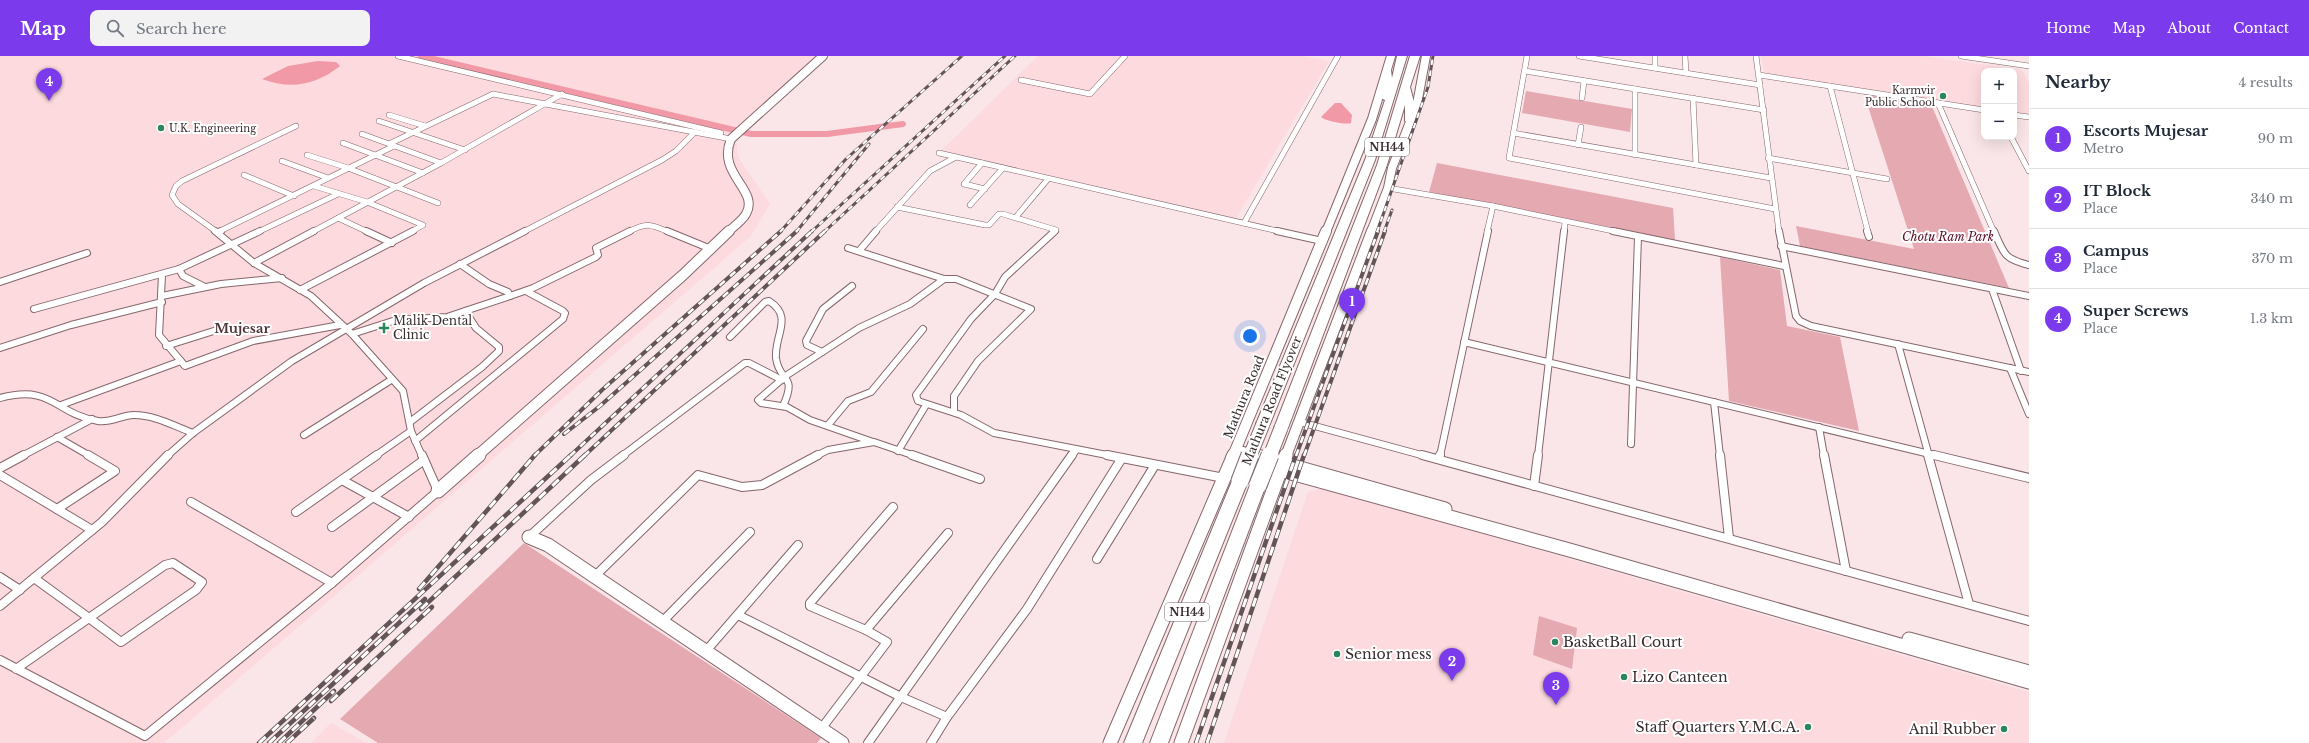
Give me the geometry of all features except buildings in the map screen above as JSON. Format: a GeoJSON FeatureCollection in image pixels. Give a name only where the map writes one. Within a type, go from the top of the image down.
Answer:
{"type":"FeatureCollection","features":[{"type":"Feature","properties":{"kind":"highway","name":"Mathura Road Flyover"},"geometry":{"type":"LineString","coordinates":[[1133,743],[1370,160],[1390,101],[1402,56]]}},
{"type":"Feature","properties":{"kind":"highway","name":"NH44"},"geometry":{"type":"LineString","coordinates":[[1365,210],[1382,164],[1415,56]]}},
{"type":"Feature","properties":{"kind":"highway"},"geometry":{"type":"LineString","coordinates":[[1384,117],[1382,105],[1388,72]]}},
{"type":"Feature","properties":{"kind":"highway"},"geometry":{"type":"LineString","coordinates":[[1407,83],[1411,110],[1410,121]]}},
{"type":"Feature","properties":{"kind":"highway"},"geometry":{"type":"LineString","coordinates":[[1365,210],[1392,168]]}},
{"type":"Feature","properties":{"kind":"highway","name":"Mathura Road Flyover"},"geometry":{"type":"LineString","coordinates":[[1159,743],[1365,210]]}},
{"type":"Feature","properties":{"kind":"main road"},"geometry":{"type":"LineString","coordinates":[[438,491],[711,249],[746,214],[749,206],[748,197],[726,160],[726,146],[736,134],[823,56]]}},
{"type":"Feature","properties":{"kind":"main road","name":"Mathura Road"},"geometry":{"type":"LineString","coordinates":[[1110,743],[1235,453],[1372,119],[1377,98],[1388,72],[1391,56]]}},
{"type":"Feature","properties":{"kind":"main road"},"geometry":{"type":"LineString","coordinates":[[1181,743],[1282,467],[1388,188],[1392,168],[1417,104],[1426,56]]}},
{"type":"Feature","properties":{"kind":"main road"},"geometry":{"type":"LineString","coordinates":[[1235,453],[2029,682]]}},
{"type":"Feature","properties":{"kind":"main road"},"geometry":{"type":"LineString","coordinates":[[1282,467],[2029,672]]}},
{"type":"Feature","properties":{"kind":"main road"},"geometry":{"type":"LineString","coordinates":[[529,537],[548,545],[842,743]]}},
{"type":"Feature","properties":{"kind":"street"},"geometry":{"type":"LineString","coordinates":[[398,56],[736,134]]}},
{"type":"Feature","properties":{"kind":"street"},"geometry":{"type":"LineString","coordinates":[[1022,80],[1090,94],[1125,56]]}},
{"type":"Feature","properties":{"kind":"street"},"geometry":{"type":"LineString","coordinates":[[1244,223],[1338,56]]}},
{"type":"Feature","properties":{"kind":"street"},"geometry":{"type":"LineString","coordinates":[[1526,56],[1526,71],[1512,134],[1509,157],[1513,160],[1775,209]]}},
{"type":"Feature","properties":{"kind":"street"},"geometry":{"type":"LineString","coordinates":[[1580,56],[1760,85]]}},
{"type":"Feature","properties":{"kind":"street"},"geometry":{"type":"LineString","coordinates":[[1654,68],[1655,56]]}},
{"type":"Feature","properties":{"kind":"street"},"geometry":{"type":"LineString","coordinates":[[1685,56],[1686,73]]}},
{"type":"Feature","properties":{"kind":"street"},"geometry":{"type":"LineString","coordinates":[[1756,56],[1764,110],[1768,158],[1775,209],[1784,266],[1796,316],[1811,326],[2029,372]]}},
{"type":"Feature","properties":{"kind":"street"},"geometry":{"type":"LineString","coordinates":[[1961,56],[1983,58],[2029,66]]}},
{"type":"Feature","properties":{"kind":"street"},"geometry":{"type":"LineString","coordinates":[[1526,71],[1764,110]]}},
{"type":"Feature","properties":{"kind":"street"},"geometry":{"type":"LineString","coordinates":[[1759,75],[1981,110]]}},
{"type":"Feature","properties":{"kind":"street"},"geometry":{"type":"LineString","coordinates":[[1582,98],[1584,81]]}},
{"type":"Feature","properties":{"kind":"street"},"geometry":{"type":"LineString","coordinates":[[1830,86],[1869,237]]}},
{"type":"Feature","properties":{"kind":"street"},"geometry":{"type":"LineString","coordinates":[[1634,155],[1635,89]]}},
{"type":"Feature","properties":{"kind":"street"},"geometry":{"type":"LineString","coordinates":[[218,232],[314,186],[374,155],[413,132],[490,94],[695,132],[736,134]]}},
{"type":"Feature","properties":{"kind":"street"},"geometry":{"type":"LineString","coordinates":[[254,263],[465,150],[562,94]]}},
{"type":"Feature","properties":{"kind":"street"},"geometry":{"type":"LineString","coordinates":[[1693,98],[1696,165]]}},
{"type":"Feature","properties":{"kind":"street"},"geometry":{"type":"LineString","coordinates":[[1938,103],[2005,256],[2012,261],[2029,265]]}},
{"type":"Feature","properties":{"kind":"street"},"geometry":{"type":"LineString","coordinates":[[389,115],[425,126]]}},
{"type":"Feature","properties":{"kind":"street"},"geometry":{"type":"LineString","coordinates":[[2017,115],[2029,117]]}},
{"type":"Feature","properties":{"kind":"street"},"geometry":{"type":"LineString","coordinates":[[379,121],[465,150]]}},
{"type":"Feature","properties":{"kind":"street"},"geometry":{"type":"LineString","coordinates":[[0,660],[145,736],[332,583],[438,491],[411,431],[406,395],[349,332],[311,296],[254,263],[218,232],[189,213],[174,200],[172,195],[176,186],[296,126]]}},
{"type":"Feature","properties":{"kind":"street"},"geometry":{"type":"LineString","coordinates":[[1578,145],[1581,127]]}},
{"type":"Feature","properties":{"kind":"street"},"geometry":{"type":"LineString","coordinates":[[0,606],[92,530],[156,466],[193,433],[292,361],[349,332],[460,264],[662,160],[676,151],[695,132]]}},
{"type":"Feature","properties":{"kind":"street"},"geometry":{"type":"LineString","coordinates":[[362,134],[441,163]]}},
{"type":"Feature","properties":{"kind":"street"},"geometry":{"type":"LineString","coordinates":[[1512,134],[1771,178]]}},
{"type":"Feature","properties":{"kind":"street"},"geometry":{"type":"LineString","coordinates":[[2014,140],[2029,171]]}},
{"type":"Feature","properties":{"kind":"street"},"geometry":{"type":"LineString","coordinates":[[342,143],[423,173]]}},
{"type":"Feature","properties":{"kind":"street"},"geometry":{"type":"LineString","coordinates":[[939,154],[1322,241]]}},
{"type":"Feature","properties":{"kind":"street"},"geometry":{"type":"LineString","coordinates":[[307,155],[348,168],[395,188],[438,203]]}},
{"type":"Feature","properties":{"kind":"street"},"geometry":{"type":"LineString","coordinates":[[859,251],[930,171],[956,157]]}},
{"type":"Feature","properties":{"kind":"street"},"geometry":{"type":"LineString","coordinates":[[1768,158],[1887,179]]}},
{"type":"Feature","properties":{"kind":"street"},"geometry":{"type":"LineString","coordinates":[[282,161],[328,178]]}},
{"type":"Feature","properties":{"kind":"street"},"geometry":{"type":"LineString","coordinates":[[982,163],[964,184],[985,189]]}},
{"type":"Feature","properties":{"kind":"street"},"geometry":{"type":"LineString","coordinates":[[970,205],[1003,168]]}},
{"type":"Feature","properties":{"kind":"street"},"geometry":{"type":"LineString","coordinates":[[244,175],[294,196]]}},
{"type":"Feature","properties":{"kind":"street"},"geometry":{"type":"LineString","coordinates":[[1016,218],[1048,178]]}},
{"type":"Feature","properties":{"kind":"street"},"geometry":{"type":"LineString","coordinates":[[300,290],[392,243],[422,224],[367,202],[314,186]]}},
{"type":"Feature","properties":{"kind":"street"},"geometry":{"type":"LineString","coordinates":[[1388,188],[1493,206],[1784,266]]}},
{"type":"Feature","properties":{"kind":"street"},"geometry":{"type":"LineString","coordinates":[[34,309],[162,275],[179,269],[233,245],[338,194]]}},
{"type":"Feature","properties":{"kind":"street"},"geometry":{"type":"LineString","coordinates":[[1439,459],[1493,206]]}},
{"type":"Feature","properties":{"kind":"street"},"geometry":{"type":"LineString","coordinates":[[897,208],[985,225],[989,225],[1001,214],[1056,230],[1005,277],[995,294],[971,319],[916,396],[918,401],[926,405],[967,417],[994,433],[1224,478]]}},
{"type":"Feature","properties":{"kind":"street"},"geometry":{"type":"LineString","coordinates":[[338,218],[392,243]]}},
{"type":"Feature","properties":{"kind":"street"},"geometry":{"type":"LineString","coordinates":[[1534,486],[1565,222]]}},
{"type":"Feature","properties":{"kind":"street"},"geometry":{"type":"LineString","coordinates":[[349,332],[396,320],[443,318],[526,291],[596,257],[598,254],[595,250],[596,248],[641,225],[650,224],[711,249]]}},
{"type":"Feature","properties":{"kind":"street"},"geometry":{"type":"LineString","coordinates":[[1631,444],[1638,237]]}},
{"type":"Feature","properties":{"kind":"street"},"geometry":{"type":"LineString","coordinates":[[1781,246],[2029,296]]}},
{"type":"Feature","properties":{"kind":"street"},"geometry":{"type":"LineString","coordinates":[[848,248],[944,279],[956,279],[1031,310],[978,361],[954,396],[954,412]]}},
{"type":"Feature","properties":{"kind":"street"},"geometry":{"type":"LineString","coordinates":[[0,282],[87,253]]}},
{"type":"Feature","properties":{"kind":"street"},"geometry":{"type":"LineString","coordinates":[[460,264],[480,280],[499,290],[508,292],[510,296]]}},
{"type":"Feature","properties":{"kind":"street"},"geometry":{"type":"LineString","coordinates":[[179,269],[183,276],[203,286]]}},
{"type":"Feature","properties":{"kind":"street"},"geometry":{"type":"LineString","coordinates":[[162,275],[162,299],[158,330],[166,346],[185,366],[253,341],[340,325]]}},
{"type":"Feature","properties":{"kind":"street"},"geometry":{"type":"LineString","coordinates":[[0,348],[71,325],[203,286],[240,280],[282,278]]}},
{"type":"Feature","properties":{"kind":"street"},"geometry":{"type":"LineString","coordinates":[[944,279],[910,304],[859,328],[822,352],[785,377],[758,400],[761,403],[783,406],[810,420],[980,479]]}},
{"type":"Feature","properties":{"kind":"street"},"geometry":{"type":"LineString","coordinates":[[822,352],[809,346],[806,341],[823,309],[852,286]]}},
{"type":"Feature","properties":{"kind":"street"},"geometry":{"type":"LineString","coordinates":[[1992,289],[2021,371]]}},
{"type":"Feature","properties":{"kind":"street"},"geometry":{"type":"LineString","coordinates":[[415,441],[563,320],[565,313],[563,311],[526,291]]}},
{"type":"Feature","properties":{"kind":"street"},"geometry":{"type":"LineString","coordinates":[[730,337],[765,302],[769,301],[778,306],[783,318],[776,362],[791,390],[783,406]]}},
{"type":"Feature","properties":{"kind":"street"},"geometry":{"type":"LineString","coordinates":[[410,422],[482,367],[499,351],[499,347],[476,328],[465,311]]}},
{"type":"Feature","properties":{"kind":"street"},"geometry":{"type":"LineString","coordinates":[[166,346],[220,329]]}},
{"type":"Feature","properties":{"kind":"street"},"geometry":{"type":"LineString","coordinates":[[828,425],[848,401],[871,392],[923,329]]}},
{"type":"Feature","properties":{"kind":"street"},"geometry":{"type":"LineString","coordinates":[[1464,342],[2029,478]]}},
{"type":"Feature","properties":{"kind":"street"},"geometry":{"type":"LineString","coordinates":[[1898,344],[1969,604]]}},
{"type":"Feature","properties":{"kind":"street"},"geometry":{"type":"LineString","coordinates":[[61,405],[181,361]]}},
{"type":"Feature","properties":{"kind":"street"},"geometry":{"type":"LineString","coordinates":[[529,537],[591,480],[745,363],[749,363],[785,377]]}},
{"type":"Feature","properties":{"kind":"street"},"geometry":{"type":"LineString","coordinates":[[2010,368],[2029,414]]}},
{"type":"Feature","properties":{"kind":"street"},"geometry":{"type":"LineString","coordinates":[[304,435],[391,380]]}},
{"type":"Feature","properties":{"kind":"street"},"geometry":{"type":"LineString","coordinates":[[1,395],[41,394],[73,413],[92,419],[105,421],[140,415],[193,433]]}},
{"type":"Feature","properties":{"kind":"street"},"geometry":{"type":"LineString","coordinates":[[1714,402],[1729,538]]}},
{"type":"Feature","properties":{"kind":"street"},"geometry":{"type":"LineString","coordinates":[[898,451],[926,405]]}},
{"type":"Feature","properties":{"kind":"street"},"geometry":{"type":"LineString","coordinates":[[0,468],[92,419]]}},
{"type":"Feature","properties":{"kind":"street"},"geometry":{"type":"LineString","coordinates":[[1300,422],[2029,621]]}},
{"type":"Feature","properties":{"kind":"street"},"geometry":{"type":"LineString","coordinates":[[1819,427],[1846,571]]}},
{"type":"Feature","properties":{"kind":"street"},"geometry":{"type":"LineString","coordinates":[[296,512],[411,431]]}},
{"type":"Feature","properties":{"kind":"street"},"geometry":{"type":"LineString","coordinates":[[57,437],[115,471],[57,509]]}},
{"type":"Feature","properties":{"kind":"street"},"geometry":{"type":"LineString","coordinates":[[595,576],[696,476],[702,476],[742,487],[762,485],[828,450],[874,442]]}},
{"type":"Feature","properties":{"kind":"street"},"geometry":{"type":"LineString","coordinates":[[868,743],[1076,450]]}},
{"type":"Feature","properties":{"kind":"street"},"geometry":{"type":"LineString","coordinates":[[931,743],[946,717],[1027,609],[1122,458]]}},
{"type":"Feature","properties":{"kind":"street"},"geometry":{"type":"LineString","coordinates":[[332,527],[424,460]]}},
{"type":"Feature","properties":{"kind":"street"},"geometry":{"type":"LineString","coordinates":[[1097,559],[1155,465]]}},
{"type":"Feature","properties":{"kind":"street"},"geometry":{"type":"LineString","coordinates":[[0,475],[92,530]]}},
{"type":"Feature","properties":{"kind":"street"},"geometry":{"type":"LineString","coordinates":[[342,480],[371,498],[409,517]]}},
{"type":"Feature","properties":{"kind":"street"},"geometry":{"type":"LineString","coordinates":[[191,502],[332,583]]}},
{"type":"Feature","properties":{"kind":"street"},"geometry":{"type":"LineString","coordinates":[[821,729],[859,676],[887,642],[866,630],[810,606],[810,603],[893,507]]}},
{"type":"Feature","properties":{"kind":"street"},"geometry":{"type":"LineString","coordinates":[[662,622],[750,532]]}},
{"type":"Feature","properties":{"kind":"street"},"geometry":{"type":"LineString","coordinates":[[866,630],[948,532]]}},
{"type":"Feature","properties":{"kind":"street"},"geometry":{"type":"LineString","coordinates":[[706,651],[798,545]]}},
{"type":"Feature","properties":{"kind":"street"},"geometry":{"type":"LineString","coordinates":[[16,669],[87,618],[168,564],[172,563],[202,582],[196,590],[123,642],[119,642],[87,618],[34,578]]}},
{"type":"Feature","properties":{"kind":"street"},"geometry":{"type":"LineString","coordinates":[[0,577],[20,590]]}},
{"type":"Feature","properties":{"kind":"street"},"geometry":{"type":"LineString","coordinates":[[738,615],[901,697],[946,717]]}},
{"type":"Feature","properties":{"kind":"shaded area"},"geometry":{"type":"Polygon","coordinates":[[[0,56],[817,56],[735,129],[738,157],[770,204],[751,236],[164,743],[0,743],[0,56]]]}},
{"type":"Feature","properties":{"kind":"shaded area"},"geometry":{"type":"Polygon","coordinates":[[[1038,56],[1302,56],[1329,61],[1236,218],[941,151],[1038,56]]]}},
{"type":"Feature","properties":{"kind":"shaded area","name":"Karmvir Public School"},"geometry":{"type":"Polygon","coordinates":[[[1761,56],[1923,56],[2008,68],[1981,68],[1981,108],[1765,75],[1761,56]]]}},
{"type":"Feature","properties":{"kind":"shaded area"},"geometry":{"type":"Polygon","coordinates":[[[318,61],[336,62],[340,66],[322,78],[303,84],[283,84],[262,79],[288,66],[318,61]]]}},
{"type":"Feature","properties":{"kind":"shaded area","name":"Karmvir Public School"},"geometry":{"type":"Polygon","coordinates":[[[2017,69],[2022,70],[2029,83],[2029,115],[2017,113],[2017,69]]]}},
{"type":"Feature","properties":{"kind":"shaded area"},"geometry":{"type":"Polygon","coordinates":[[[1335,103],[1341,103],[1352,115],[1351,123],[1336,122],[1321,117],[1335,103]]]}},
{"type":"Feature","properties":{"kind":"shaded area"},"geometry":{"type":"Polygon","coordinates":[[[1324,488],[2029,692],[2029,743],[1224,743],[1308,492],[1324,488]]]}},
{"type":"Feature","properties":{"kind":"shaded area"},"geometry":{"type":"Polygon","coordinates":[[[331,723],[366,743],[311,743],[331,723]]]}},
{"type":"Feature","properties":{"kind":"green space"},"geometry":{"type":"Polygon","coordinates":[[[1526,91],[1632,109],[1630,132],[1522,113],[1526,91]]]}},
{"type":"Feature","properties":{"kind":"green space","name":"Chotu Ram Park"},"geometry":{"type":"Polygon","coordinates":[[[1864,94],[1931,104],[2009,288],[1800,246],[1796,226],[1914,249],[1864,94]]]}},
{"type":"Feature","properties":{"kind":"green space"},"geometry":{"type":"Polygon","coordinates":[[[1437,163],[1673,208],[1675,240],[1429,192],[1437,163]]]}},
{"type":"Feature","properties":{"kind":"green space"},"geometry":{"type":"Polygon","coordinates":[[[1720,257],[1780,270],[1787,326],[1840,337],[1859,431],[1729,401],[1720,257]]]}},
{"type":"Feature","properties":{"kind":"green space"},"geometry":{"type":"Polygon","coordinates":[[[524,543],[821,738],[817,743],[378,743],[340,719],[524,543]]]}},
{"type":"Feature","properties":{"kind":"green space","name":"BasketBall Court"},"geometry":{"type":"Polygon","coordinates":[[[1539,616],[1577,628],[1572,669],[1533,655],[1539,616]]]}},
{"type":"Feature","properties":{"kind":"waterway"},"geometry":{"type":"LineString","coordinates":[[421,56],[751,134],[827,134],[903,124]]}},
{"type":"Feature","properties":{"kind":"railway"},"geometry":{"type":"LineString","coordinates":[[781,231],[846,159],[962,56]]}},
{"type":"Feature","properties":{"kind":"railway"},"geometry":{"type":"LineString","coordinates":[[811,232],[1005,56]]}},
{"type":"Feature","properties":{"kind":"railway"},"geometry":{"type":"LineString","coordinates":[[824,232],[1015,56]]}},
{"type":"Feature","properties":{"kind":"railway"},"geometry":{"type":"LineString","coordinates":[[1377,232],[1428,87],[1433,56]]}},
{"type":"Feature","properties":{"kind":"railway"},"geometry":{"type":"LineString","coordinates":[[796,232],[869,144]]}},
{"type":"Feature","properties":{"kind":"railway"},"geometry":{"type":"LineString","coordinates":[[1384,232],[1392,210]]}},
{"type":"Feature","properties":{"kind":"railway"},"geometry":{"type":"LineString","coordinates":[[535,455],[602,390],[781,231]]}},
{"type":"Feature","properties":{"kind":"railway"},"geometry":{"type":"LineString","coordinates":[[570,456],[812,231]]}},
{"type":"Feature","properties":{"kind":"railway"},"geometry":{"type":"LineString","coordinates":[[584,456],[825,231]]}},
{"type":"Feature","properties":{"kind":"railway"},"geometry":{"type":"LineString","coordinates":[[1296,456],[1378,231]]}},
{"type":"Feature","properties":{"kind":"railway"},"geometry":{"type":"LineString","coordinates":[[1304,456],[1385,231]]}},
{"type":"Feature","properties":{"kind":"railway"},"geometry":{"type":"LineString","coordinates":[[564,434],[600,406],[796,232]]}},
{"type":"Feature","properties":{"kind":"railway"},"geometry":{"type":"LineString","coordinates":[[419,589],[535,455]]}},
{"type":"Feature","properties":{"kind":"railway"},"geometry":{"type":"LineString","coordinates":[[259,743],[571,455]]}},
{"type":"Feature","properties":{"kind":"railway"},"geometry":{"type":"LineString","coordinates":[[421,609],[585,455]]}},
{"type":"Feature","properties":{"kind":"railway"},"geometry":{"type":"LineString","coordinates":[[1196,743],[1296,455]]}},
{"type":"Feature","properties":{"kind":"railway"},"geometry":{"type":"LineString","coordinates":[[1207,743],[1304,455]]}},
{"type":"Feature","properties":{"kind":"railway"},"geometry":{"type":"LineString","coordinates":[[269,743],[425,599]]}},
{"type":"Feature","properties":{"kind":"railway"},"geometry":{"type":"LineString","coordinates":[[331,701],[432,607]]}},
{"type":"Feature","properties":{"kind":"railway"},"geometry":{"type":"LineString","coordinates":[[279,743],[334,691]]}},
{"type":"Feature","properties":{"kind":"railway"},"geometry":{"type":"LineString","coordinates":[[287,743],[314,718]]}},
{"type":"Feature","properties":{"kind":"place","name":"Karmvir Public School"},"geometry":{"type":"Point","coordinates":[1943,96]}},
{"type":"Feature","properties":{"kind":"place","name":"Super Screws"},"geometry":{"type":"Point","coordinates":[49,101]}},
{"type":"Feature","properties":{"kind":"place","name":"U.K. Engineering"},"geometry":{"type":"Point","coordinates":[161,128]}},
{"type":"Feature","properties":{"kind":"place","name":"Escorts Mujesar"},"geometry":{"type":"Point","coordinates":[1352,321]}},
{"type":"Feature","properties":{"kind":"place","name":"Malik Dental Clinic"},"geometry":{"type":"Point","coordinates":[384,328]}},
{"type":"Feature","properties":{"kind":"place","name":"BasketBall Court"},"geometry":{"type":"Point","coordinates":[1555,642]}},
{"type":"Feature","properties":{"kind":"place","name":"Senior mess"},"geometry":{"type":"Point","coordinates":[1337,654]}},
{"type":"Feature","properties":{"kind":"place","name":"Lizo Canteen"},"geometry":{"type":"Point","coordinates":[1624,677]}},
{"type":"Feature","properties":{"kind":"place","name":"IT Block"},"geometry":{"type":"Point","coordinates":[1452,681]}},
{"type":"Feature","properties":{"kind":"place","name":"Campus"},"geometry":{"type":"Point","coordinates":[1556,705]}},
{"type":"Feature","properties":{"kind":"place","name":"Staff Quarters Y.M.C.A."},"geometry":{"type":"Point","coordinates":[1808,727]}},
{"type":"Feature","properties":{"kind":"place","name":"Anil Rubber"},"geometry":{"type":"Point","coordinates":[2004,729]}},
{"type":"Feature","properties":{"kind":"district","name":"Mujesar"},"geometry":{"type":"Point","coordinates":[242,328]}}]}
